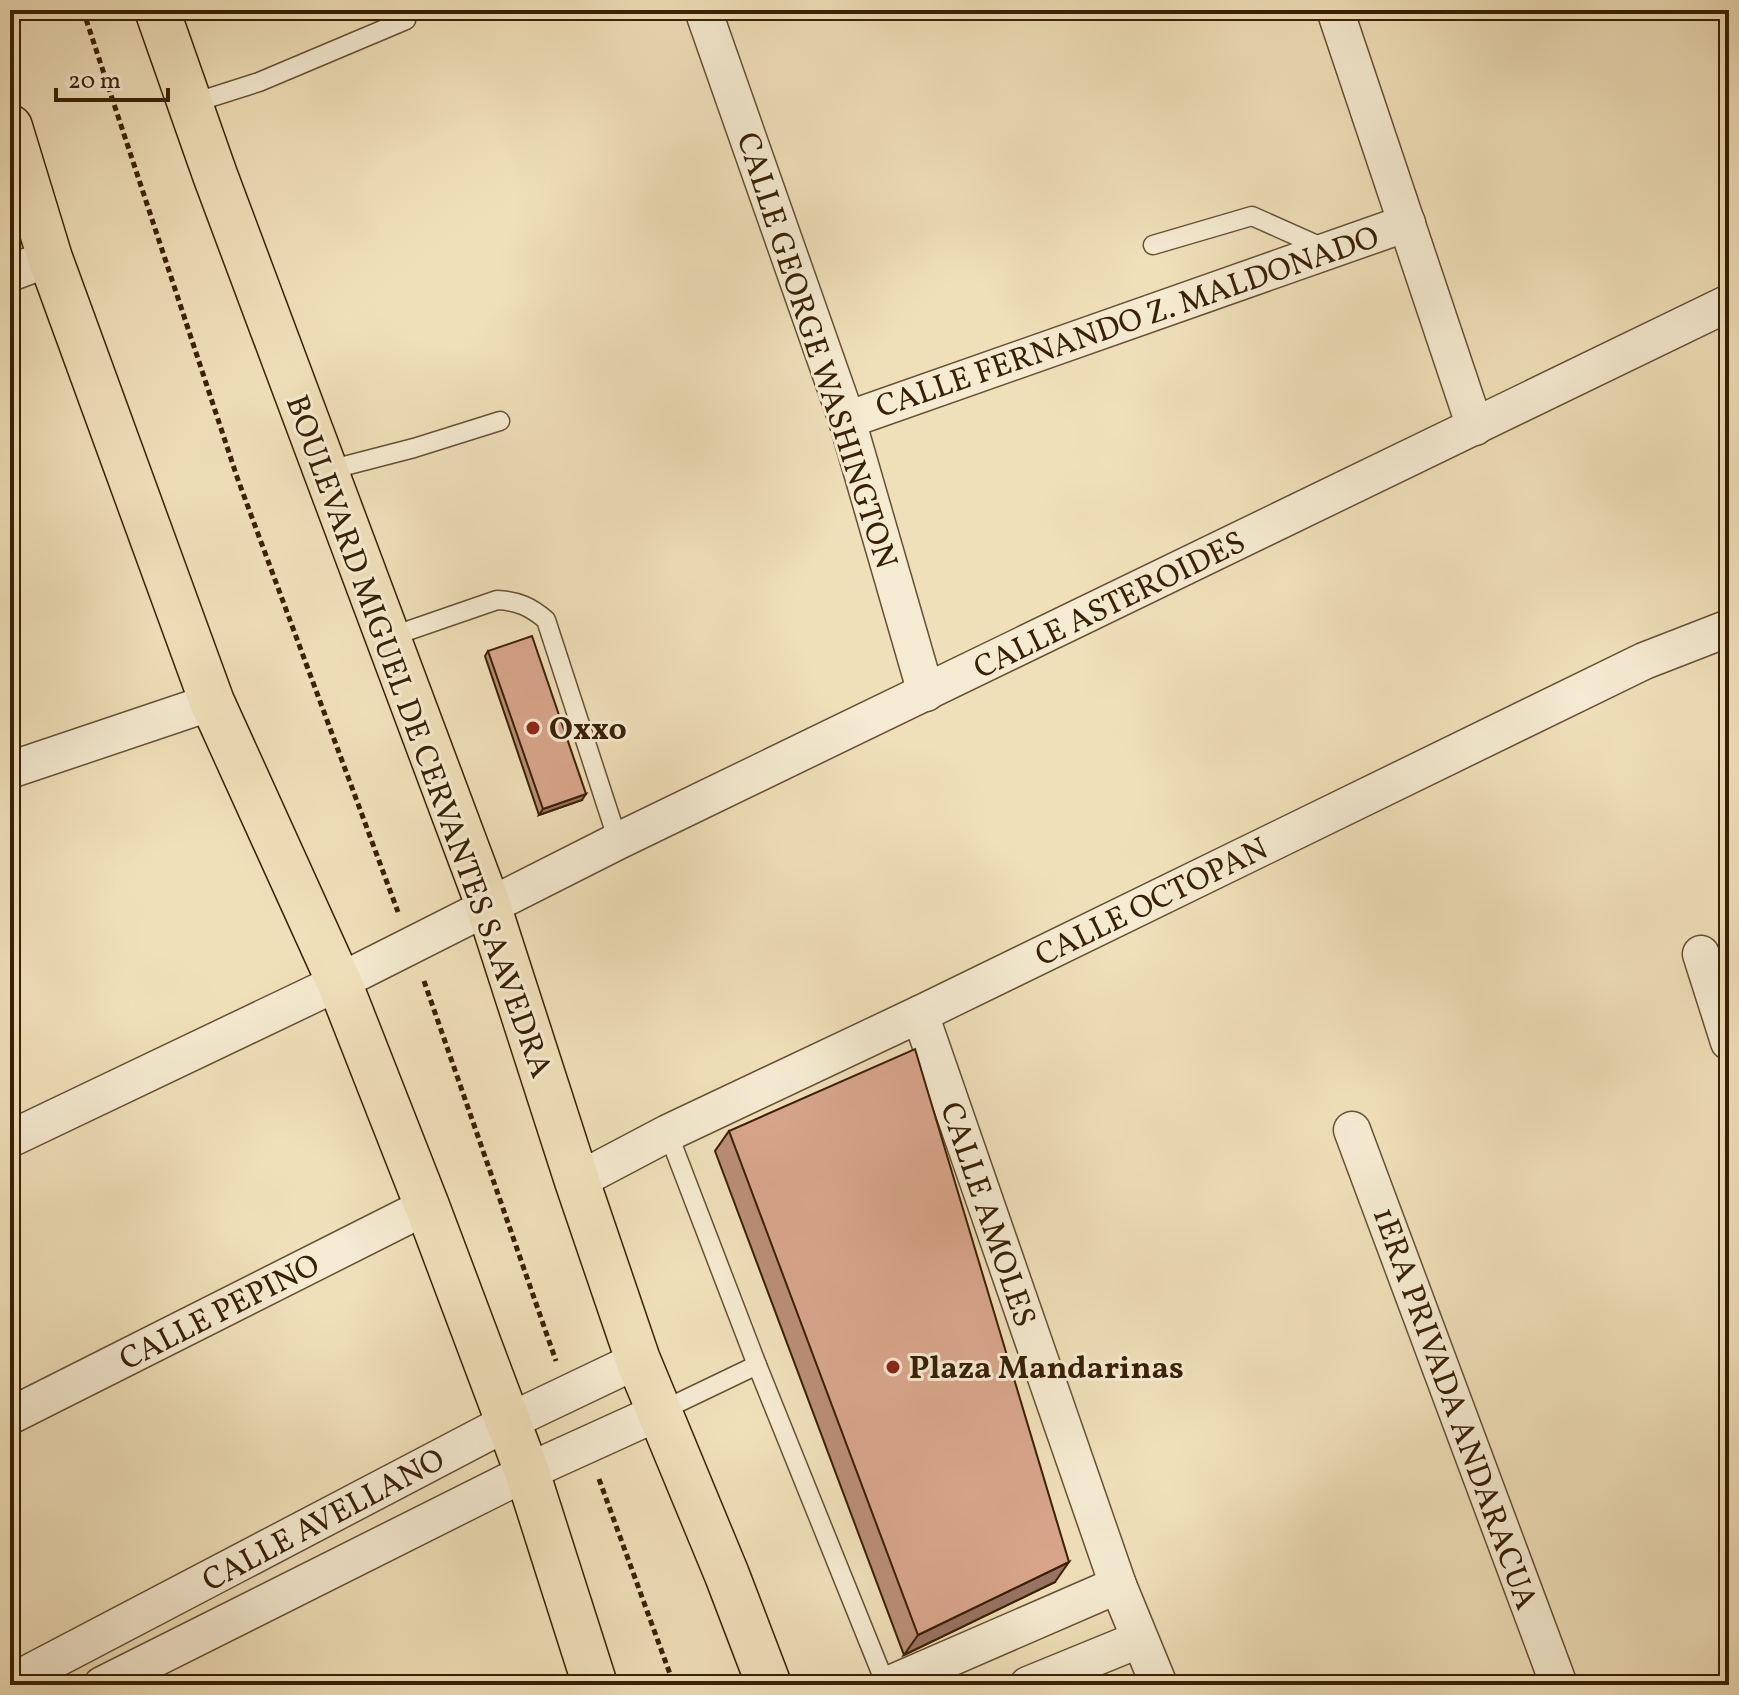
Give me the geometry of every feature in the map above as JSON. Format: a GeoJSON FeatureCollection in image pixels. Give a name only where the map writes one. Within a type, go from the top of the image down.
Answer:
{"type":"FeatureCollection","features":[{"type":"Feature","properties":{"kind":"main road","name":"BOULEVARD MIGUEL DE CERVANTES SAAVEDRA"},"geometry":{"type":"LineString","coordinates":[[157,10],[488,905],[638,1360],[769,1685]]}},
{"type":"Feature","properties":{"kind":"main road"},"geometry":{"type":"LineString","coordinates":[[10,127],[50,258],[212,702],[339,982],[427,1206],[527,1472],[595,1685]]}},
{"type":"Feature","properties":{"kind":"street","name":"CALLE GEORGE WASHINGTON"},"geometry":{"type":"LineString","coordinates":[[703,10],[847,420],[926,693]]}},
{"type":"Feature","properties":{"kind":"street"},"geometry":{"type":"LineString","coordinates":[[1335,10],[1475,427]]}},
{"type":"Feature","properties":{"kind":"street","name":"CALLE FERNANDO Z. MALDONADO"},"geometry":{"type":"LineString","coordinates":[[847,420],[1407,223]]}},
{"type":"Feature","properties":{"kind":"street"},"geometry":{"type":"LineString","coordinates":[[10,273],[50,258]]}},
{"type":"Feature","properties":{"kind":"street","name":"CALLE ASTEROIDES"},"geometry":{"type":"LineString","coordinates":[[10,1139],[339,982],[618,841],[1729,303]]}},
{"type":"Feature","properties":{"kind":"street","name":"CALLE OCTOPAN"},"geometry":{"type":"LineString","coordinates":[[577,1181],[668,1133],[920,1014],[1644,661],[1729,628]]}},
{"type":"Feature","properties":{"kind":"street"},"geometry":{"type":"LineString","coordinates":[[10,770],[212,702]]}},
{"type":"Feature","properties":{"kind":"street"},"geometry":{"type":"LineString","coordinates":[[1701,954],[1729,1042]]}},
{"type":"Feature","properties":{"kind":"street","name":"CALLE AMOLES"},"geometry":{"type":"LineString","coordinates":[[920,1014],[1118,1585],[1159,1685]]}},
{"type":"Feature","properties":{"kind":"street","name":"1ERA PRIVADA ANDARACUA"},"geometry":{"type":"LineString","coordinates":[[1352,1130],[1559,1685]]}},
{"type":"Feature","properties":{"kind":"street","name":"CALLE PEPINO"},"geometry":{"type":"LineString","coordinates":[[10,1416],[427,1206]]}},
{"type":"Feature","properties":{"kind":"street","name":"CALLE AVELLANO"},"geometry":{"type":"LineString","coordinates":[[10,1683],[508,1422],[638,1360]]}},
{"type":"Feature","properties":{"kind":"street","name":"CALLE AVELLANO"},"geometry":{"type":"LineString","coordinates":[[102,1685],[527,1472],[659,1412]]}},
{"type":"Feature","properties":{"kind":"street"},"geometry":{"type":"LineString","coordinates":[[887,1685],[1054,1606],[1118,1585]]}},
{"type":"Feature","properties":{"kind":"street"},"geometry":{"type":"LineString","coordinates":[[1028,1685],[1138,1640]]}},
{"type":"Feature","properties":{"kind":"lane"},"geometry":{"type":"LineString","coordinates":[[190,104],[259,82],[406,20]]}},
{"type":"Feature","properties":{"kind":"lane"},"geometry":{"type":"LineString","coordinates":[[1153,245],[1252,216],[1329,251]]}},
{"type":"Feature","properties":{"kind":"lane"},"geometry":{"type":"LineString","coordinates":[[325,471],[500,421]]}},
{"type":"Feature","properties":{"kind":"lane"},"geometry":{"type":"LineString","coordinates":[[387,638],[497,600],[514,601],[532,608],[546,620],[618,841]]}},
{"type":"Feature","properties":{"kind":"lane"},"geometry":{"type":"LineString","coordinates":[[668,1133],[757,1365],[887,1685]]}},
{"type":"Feature","properties":{"kind":"lane"},"geometry":{"type":"LineString","coordinates":[[659,1412],[757,1365]]}},
{"type":"Feature","properties":{"kind":"path"},"geometry":{"type":"LineString","coordinates":[[83,10],[237,477],[411,944],[568,1394]]}},
{"type":"Feature","properties":{"kind":"path"},"geometry":{"type":"LineString","coordinates":[[586,1445],[674,1685]]}},
{"type":"Feature","properties":{"kind":"building","name":"Oxxo"},"geometry":{"type":"Polygon","coordinates":[[[532,636],[586,794],[543,809],[488,651],[532,636]]]}},
{"type":"Feature","properties":{"kind":"building","name":"Plaza Mandarinas"},"geometry":{"type":"Polygon","coordinates":[[[915,1049],[1069,1562],[918,1635],[729,1131],[915,1049]]]}},
{"type":"Feature","properties":{"kind":"place","name":"Oxxo"},"geometry":{"type":"Point","coordinates":[533,728]}},
{"type":"Feature","properties":{"kind":"place","name":"Plaza Mandarinas"},"geometry":{"type":"Point","coordinates":[893,1367]}}]}
